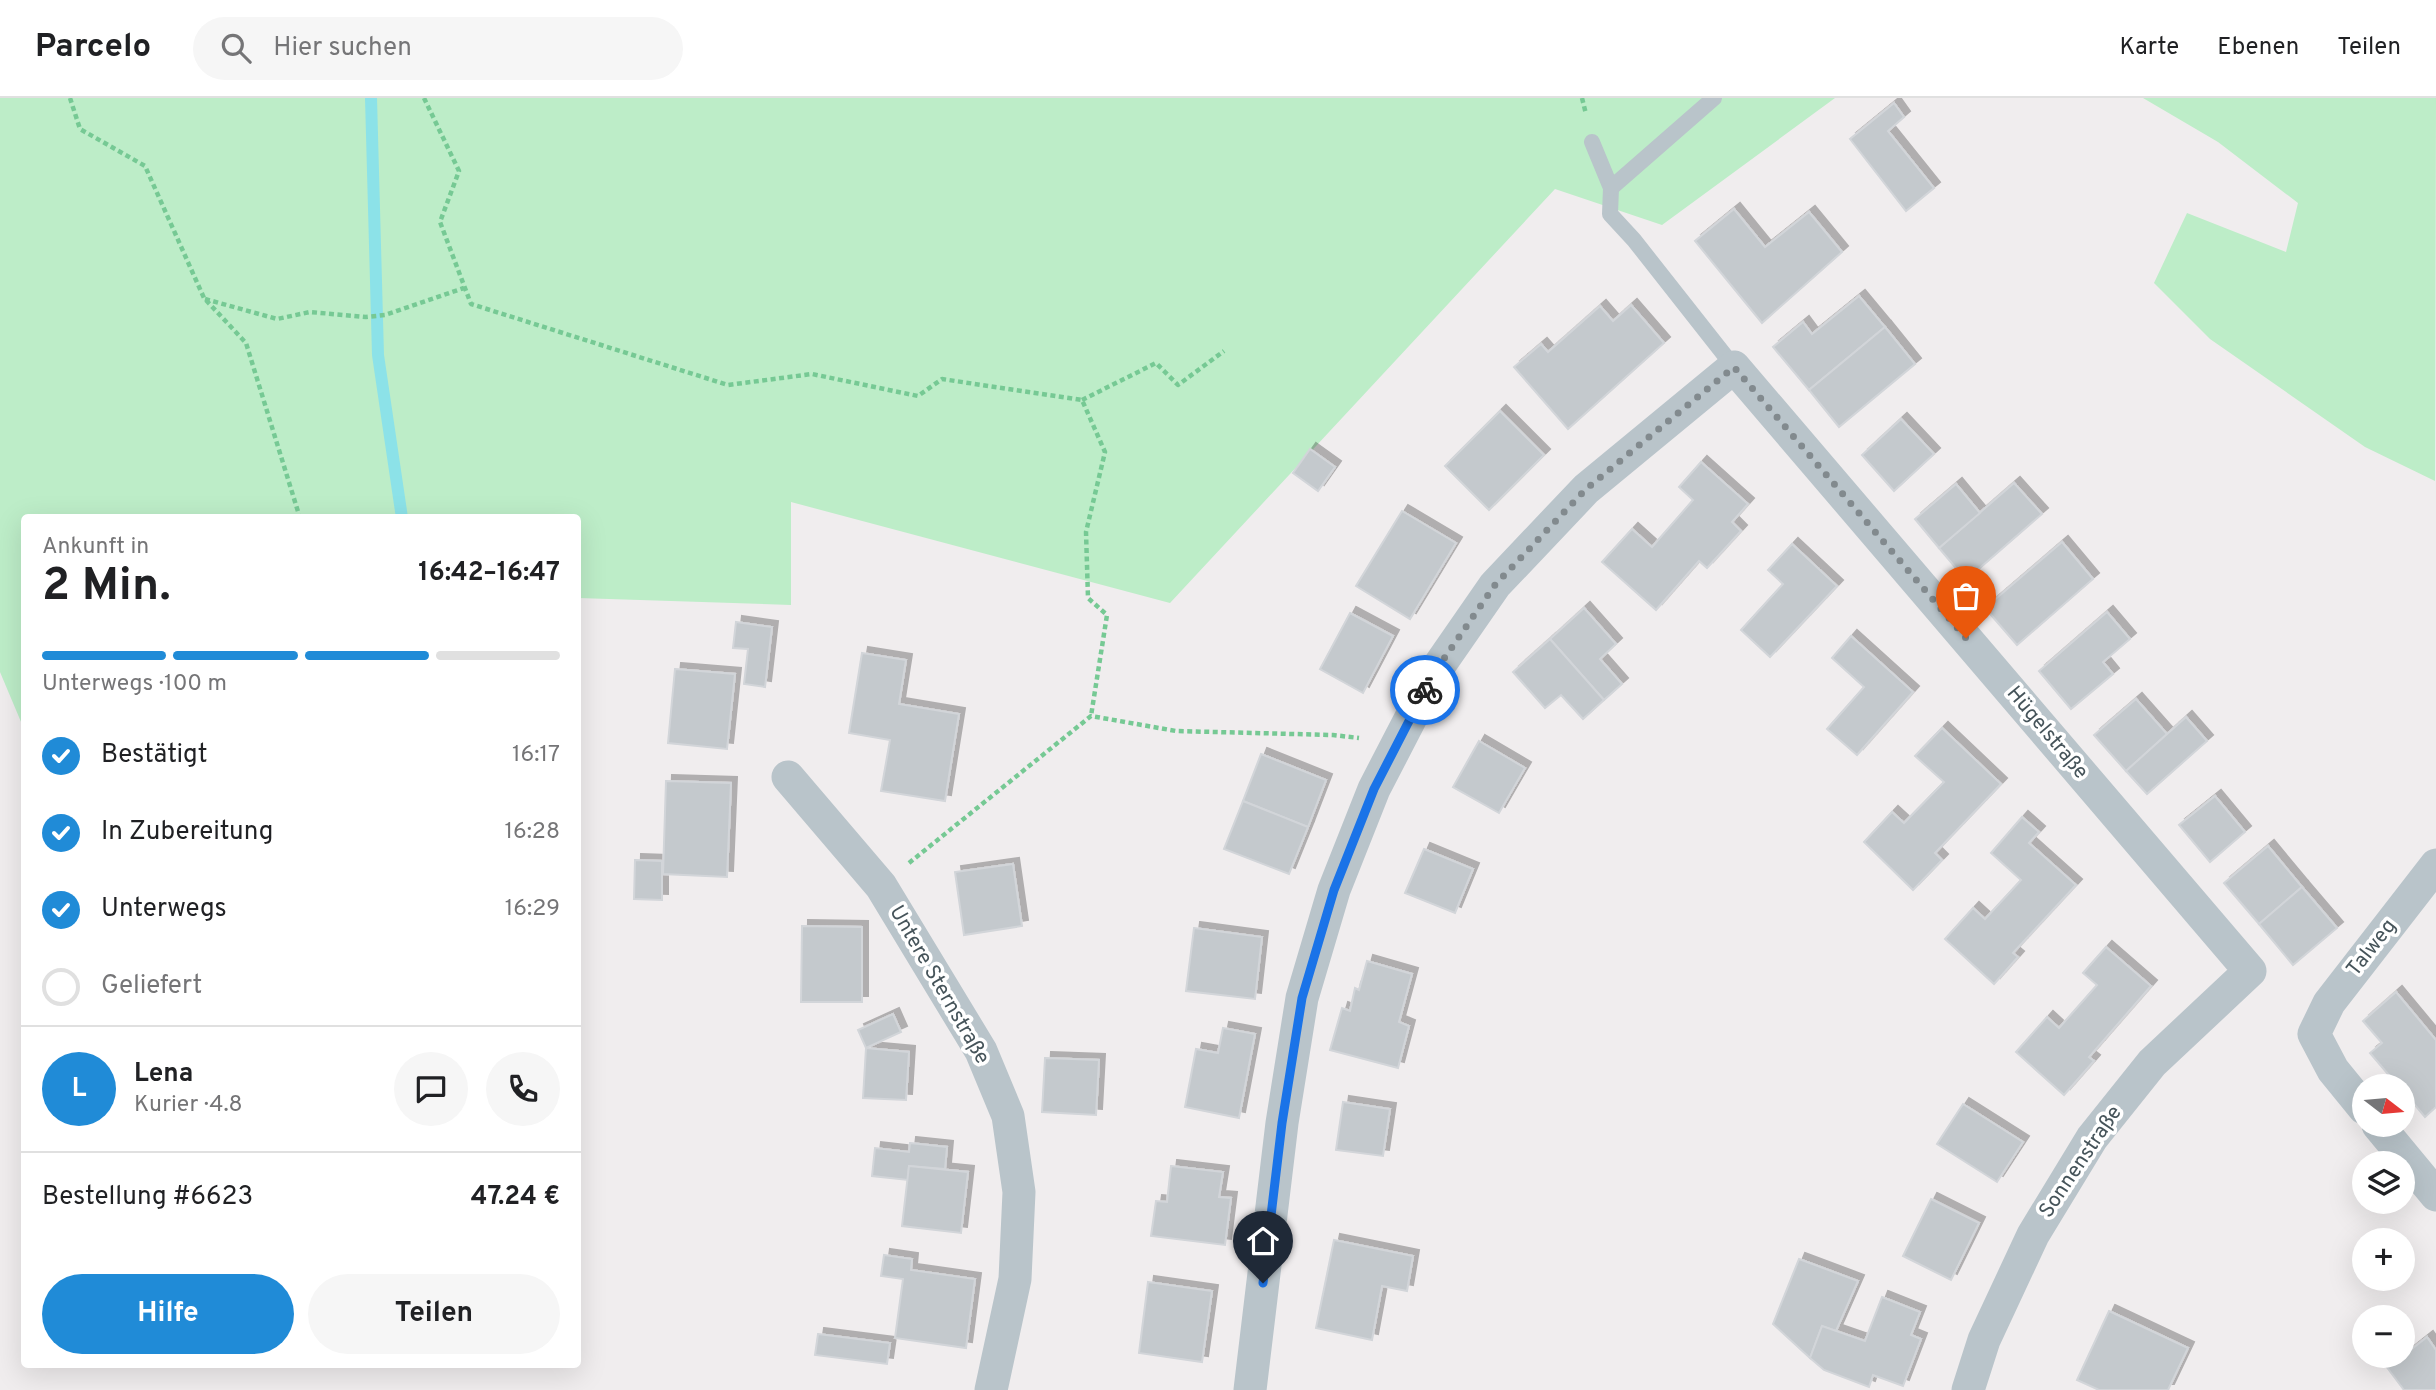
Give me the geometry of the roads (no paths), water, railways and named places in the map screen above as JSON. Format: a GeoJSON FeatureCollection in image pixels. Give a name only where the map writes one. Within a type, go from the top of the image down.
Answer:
{"type":"FeatureCollection","features":[{"type":"Feature","properties":{"kind":"street"},"geometry":{"type":"LineString","coordinates":[[1250,1390],[1282,1123],[1302,998],[1334,890],[1374,789],[1434,673],[1495,585],[1586,489],[1734,367]]}},
{"type":"Feature","properties":{"kind":"street","name":"Hügelstraße"},"geometry":{"type":"LineString","coordinates":[[1734,367],[2250,971]]}},
{"type":"Feature","properties":{"kind":"street","name":"Untere Sternstraße"},"geometry":{"type":"LineString","coordinates":[[788,777],[881,886],[981,1051],[1008,1116],[1019,1192],[1015,1279],[991,1390]]}},
{"type":"Feature","properties":{"kind":"street","name":"Talweg"},"geometry":{"type":"LineString","coordinates":[[2352,1093],[2333,1070],[2314,1034],[2329,1003],[2436,865]]}},
{"type":"Feature","properties":{"kind":"street","name":"Sonnenstraße"},"geometry":{"type":"LineString","coordinates":[[1968,1390],[1984,1340],[2033,1235],[2092,1138],[2152,1063],[2250,971]]}},
{"type":"Feature","properties":{"kind":"street"},"geometry":{"type":"LineString","coordinates":[[2389,1138],[2436,1195]]}},
{"type":"Feature","properties":{"kind":"lane"},"geometry":{"type":"LineString","coordinates":[[1611,188],[1714,98]]}},
{"type":"Feature","properties":{"kind":"lane"},"geometry":{"type":"LineString","coordinates":[[1592,142],[1611,188],[1610,214],[1634,240],[1734,367]]}},
{"type":"Feature","properties":{"kind":"waterway"},"geometry":{"type":"LineString","coordinates":[[371,98],[378,355],[401,514]]}}]}
